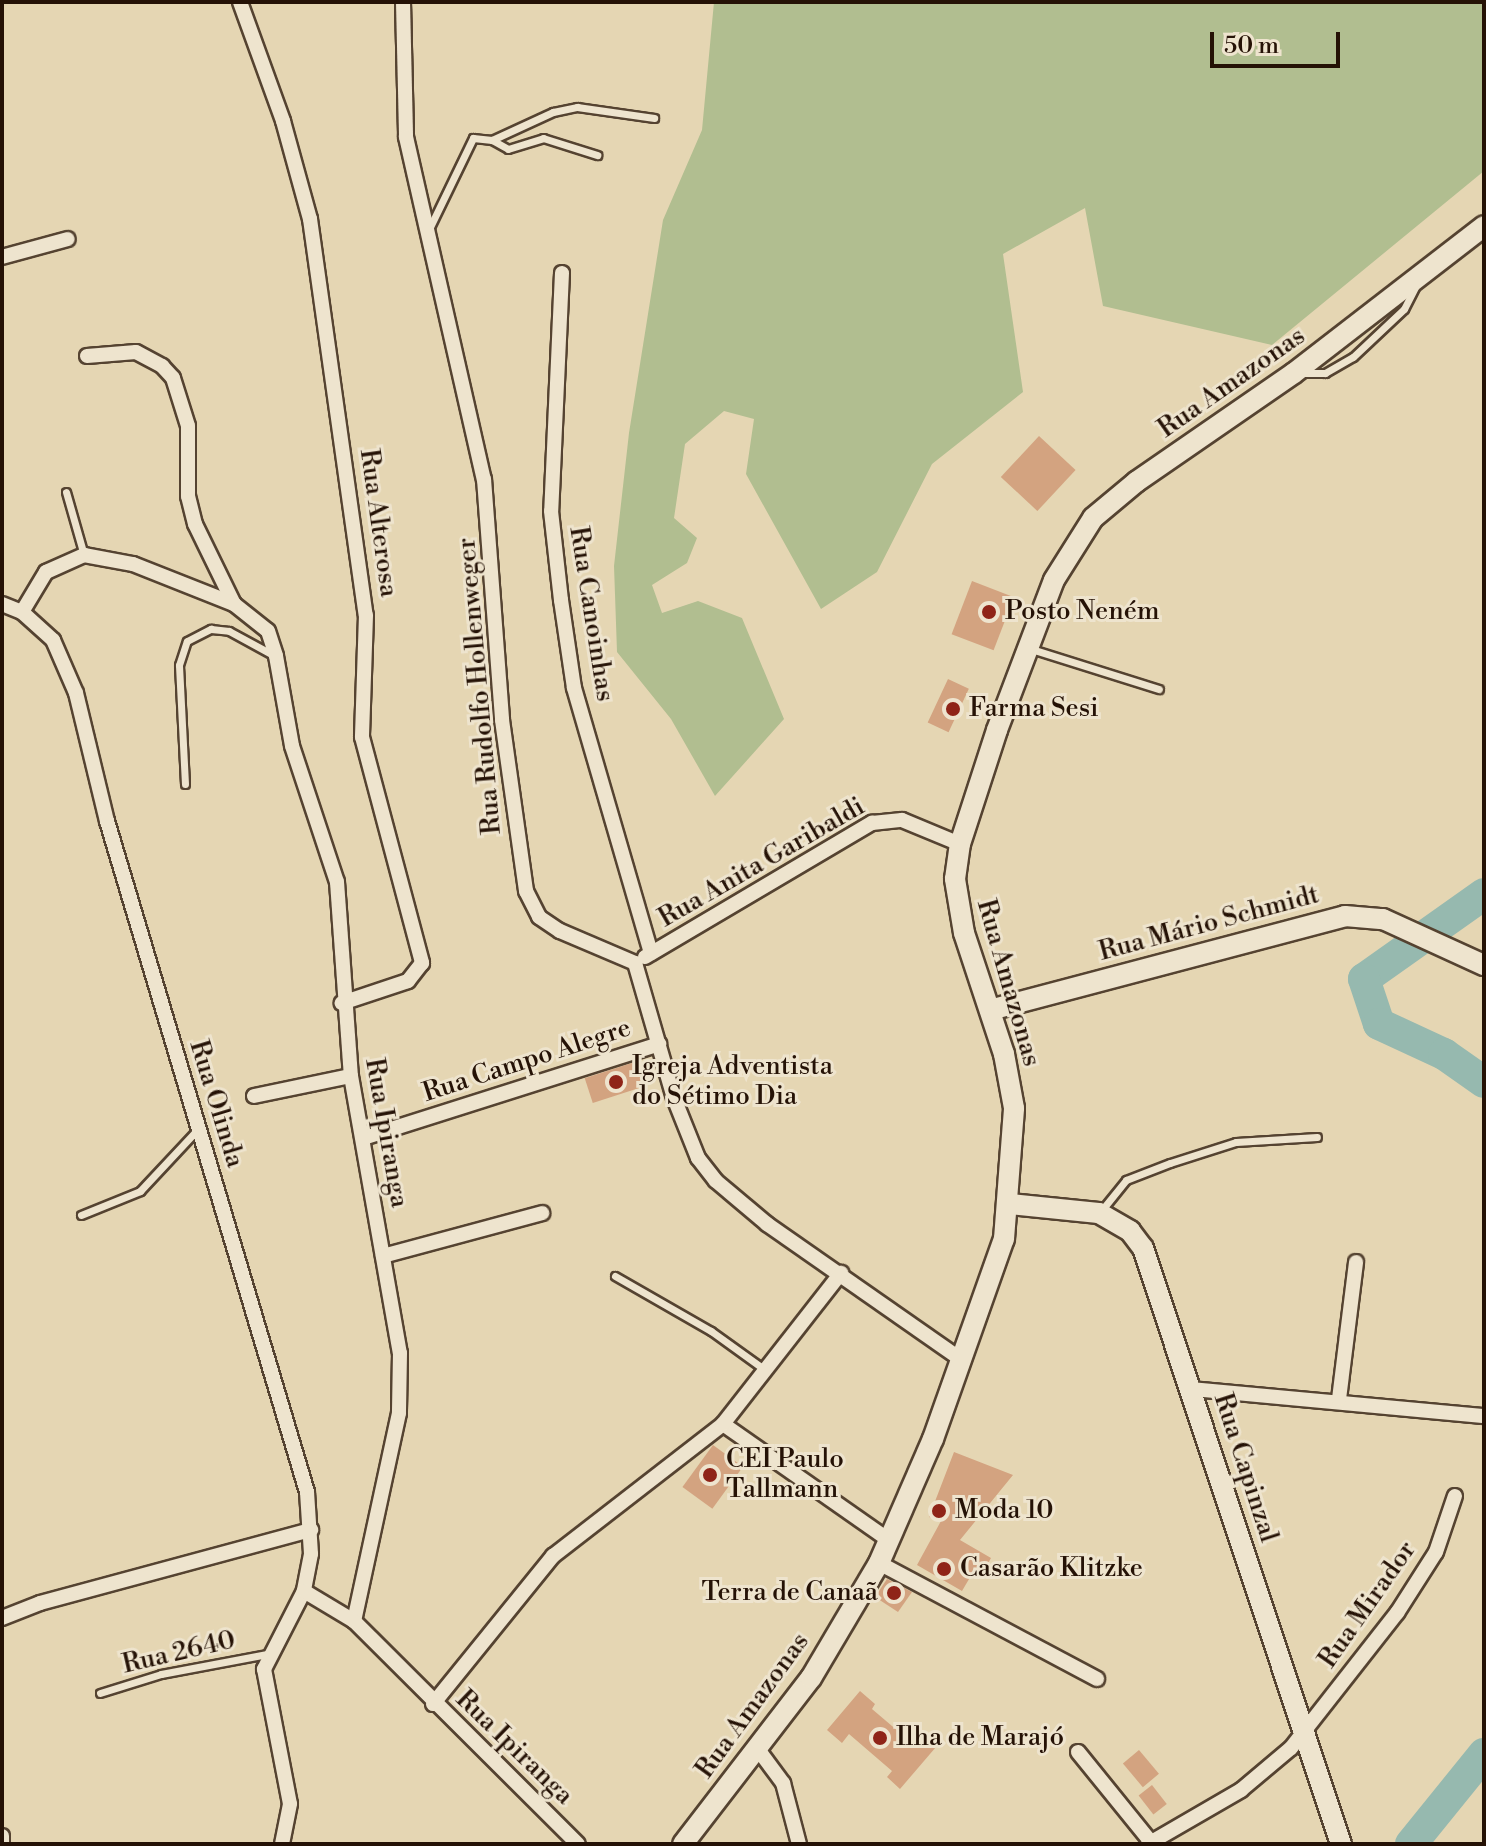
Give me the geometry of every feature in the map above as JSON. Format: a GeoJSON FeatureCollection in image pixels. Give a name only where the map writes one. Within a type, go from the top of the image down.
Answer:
{"type":"FeatureCollection","features":[{"type":"Feature","properties":{"kind":"main road","name":"Rua Amazonas"},"geometry":{"type":"LineString","coordinates":[[683,1844],[811,1678],[879,1563],[962,1360],[1004,1239],[1010,1204],[1014,1108],[990,1010],[957,904],[960,844],[1027,648],[1060,568],[1093,518],[1136,482],[1294,373],[1484,226]]}},
{"type":"Feature","properties":{"kind":"main road","name":"Rua Mário Schmidt"},"geometry":{"type":"LineString","coordinates":[[990,1010],[1303,924],[1345,916],[1383,919],[1484,965]]}},
{"type":"Feature","properties":{"kind":"main road","name":"Rua Capinzal"},"geometry":{"type":"LineString","coordinates":[[1010,1204],[1099,1213],[1130,1231],[1143,1248],[1340,1842]]}},
{"type":"Feature","properties":{"kind":"street","name":"Rua Alterosa"},"geometry":{"type":"LineString","coordinates":[[240,2],[283,121],[310,219],[366,615],[362,737],[422,963],[408,981],[342,1003]]}},
{"type":"Feature","properties":{"kind":"street","name":"Rua Rudolfo Hollenweger"},"geometry":{"type":"LineString","coordinates":[[403,2],[406,137],[484,479],[502,720],[526,891],[539,917],[560,931],[635,963]]}},
{"type":"Feature","properties":{"kind":"street"},"geometry":{"type":"LineString","coordinates":[[2,257],[68,239]]}},
{"type":"Feature","properties":{"kind":"street","name":"Rua Canoinhas"},"geometry":{"type":"LineString","coordinates":[[562,273],[551,511],[561,600],[574,688],[651,953]]}},
{"type":"Feature","properties":{"kind":"street"},"geometry":{"type":"LineString","coordinates":[[87,356],[136,352],[162,366],[173,378],[188,426],[188,496],[195,524],[234,604]]}},
{"type":"Feature","properties":{"kind":"street","name":"Rua Ipiranga"},"geometry":{"type":"LineString","coordinates":[[84,555],[133,564],[234,604],[268,631],[276,656],[292,746],[337,882],[342,1003],[351,1076],[400,1353],[399,1413],[354,1621],[433,1704],[578,1844]]}},
{"type":"Feature","properties":{"kind":"street"},"geometry":{"type":"LineString","coordinates":[[22,612],[46,572],[84,555]]}},
{"type":"Feature","properties":{"kind":"street","name":"Rua Olinda"},"geometry":{"type":"LineString","coordinates":[[2,604],[22,612],[53,640],[76,693],[107,821],[307,1492],[311,1530],[304,1591]]}},
{"type":"Feature","properties":{"kind":"street","name":"Rua Anita Garibaldi"},"geometry":{"type":"LineString","coordinates":[[635,963],[872,823],[902,820],[960,844]]}},
{"type":"Feature","properties":{"kind":"street"},"geometry":{"type":"LineString","coordinates":[[635,963],[698,1158],[716,1181],[767,1224],[962,1360]]}},
{"type":"Feature","properties":{"kind":"street","name":"Rua Campo Alegre"},"geometry":{"type":"LineString","coordinates":[[363,1138],[659,1044]]}},
{"type":"Feature","properties":{"kind":"street"},"geometry":{"type":"LineString","coordinates":[[254,1096],[351,1076]]}},
{"type":"Feature","properties":{"kind":"street"},"geometry":{"type":"LineString","coordinates":[[383,1256],[542,1213]]}},
{"type":"Feature","properties":{"kind":"street"},"geometry":{"type":"LineString","coordinates":[[1339,1399],[1356,1262]]}},
{"type":"Feature","properties":{"kind":"street"},"geometry":{"type":"LineString","coordinates":[[433,1704],[553,1556],[723,1424],[841,1273]]}},
{"type":"Feature","properties":{"kind":"street"},"geometry":{"type":"LineString","coordinates":[[1192,1389],[1339,1399],[1484,1416]]}},
{"type":"Feature","properties":{"kind":"street"},"geometry":{"type":"LineString","coordinates":[[723,1424],[890,1541]]}},
{"type":"Feature","properties":{"kind":"street","name":"Rua Mirador"},"geometry":{"type":"LineString","coordinates":[[1150,1843],[1264,1774],[1303,1732],[1397,1613],[1436,1552],[1455,1496]]}},
{"type":"Feature","properties":{"kind":"street"},"geometry":{"type":"LineString","coordinates":[[2,1618],[40,1603],[311,1530]]}},
{"type":"Feature","properties":{"kind":"street"},"geometry":{"type":"LineString","coordinates":[[879,1563],[1097,1679]]}},
{"type":"Feature","properties":{"kind":"street"},"geometry":{"type":"LineString","coordinates":[[282,1844],[290,1804],[266,1698],[267,1654],[304,1591],[354,1621]]}},
{"type":"Feature","properties":{"kind":"street"},"geometry":{"type":"LineString","coordinates":[[757,1748],[783,1783],[799,1844]]}},
{"type":"Feature","properties":{"kind":"street"},"geometry":{"type":"LineString","coordinates":[[1078,1752],[1150,1843]]}},
{"type":"Feature","properties":{"kind":"street"},"geometry":{"type":"LineString","coordinates":[[2,1836],[2,1844]]}},
{"type":"Feature","properties":{"kind":"lane"},"geometry":{"type":"LineString","coordinates":[[427,233],[467,142],[492,140],[553,112],[577,107],[654,118]]}},
{"type":"Feature","properties":{"kind":"lane"},"geometry":{"type":"LineString","coordinates":[[492,140],[508,149],[543,138],[597,155]]}},
{"type":"Feature","properties":{"kind":"lane"},"geometry":{"type":"LineString","coordinates":[[66,492],[84,555]]}},
{"type":"Feature","properties":{"kind":"lane"},"geometry":{"type":"LineString","coordinates":[[185,784],[179,665],[187,641],[211,629],[229,631],[276,656]]}},
{"type":"Feature","properties":{"kind":"lane"},"geometry":{"type":"LineString","coordinates":[[1027,648],[1159,689]]}},
{"type":"Feature","properties":{"kind":"lane"},"geometry":{"type":"LineString","coordinates":[[81,1215],[140,1191],[198,1129]]}},
{"type":"Feature","properties":{"kind":"lane"},"geometry":{"type":"LineString","coordinates":[[1099,1213],[1126,1180],[1170,1163],[1236,1142],[1317,1137]]}},
{"type":"Feature","properties":{"kind":"lane"},"geometry":{"type":"LineString","coordinates":[[615,1276],[711,1331],[767,1371]]}},
{"type":"Feature","properties":{"kind":"lane","name":"Rua 2640"},"geometry":{"type":"LineString","coordinates":[[100,1693],[161,1674],[267,1654]]}},
{"type":"Feature","properties":{"kind":"green space"},"geometry":{"type":"Polygon","coordinates":[[[714,2],[1484,2],[1484,171],[1272,345],[1103,306],[1085,208],[1003,254],[1023,392],[932,464],[877,572],[821,609],[746,474],[754,419],[724,411],[685,444],[674,518],[697,538],[687,563],[652,585],[662,613],[698,601],[742,618],[784,719],[715,796],[671,719],[617,652],[614,566],[629,433],[663,220],[702,130],[714,2]]]}},
{"type":"Feature","properties":{"kind":"building"},"geometry":{"type":"Polygon","coordinates":[[[1039,436],[1076,470],[1037,511],[1001,477],[1039,436]]]}},
{"type":"Feature","properties":{"kind":"building"},"geometry":{"type":"Polygon","coordinates":[[[972,581],[1014,597],[994,650],[952,634],[972,581]]]}},
{"type":"Feature","properties":{"kind":"building"},"geometry":{"type":"Polygon","coordinates":[[[948,679],[969,689],[949,732],[928,723],[948,679]]]}},
{"type":"Feature","properties":{"kind":"building","name":"Igreja Adventista do Sétimo Dia"},"geometry":{"type":"Polygon","coordinates":[[[638,1061],[646,1086],[593,1103],[585,1078],[638,1061]]]}},
{"type":"Feature","properties":{"kind":"building","name":"CEI Paulo Tallmann"},"geometry":{"type":"Polygon","coordinates":[[[713,1445],[743,1467],[712,1509],[682,1487],[713,1445]]]}},
{"type":"Feature","properties":{"kind":"building"},"geometry":{"type":"Polygon","coordinates":[[[954,1452],[1013,1475],[960,1540],[991,1558],[980,1578],[972,1574],[962,1591],[917,1565],[941,1521],[929,1517],[954,1452]]]}},
{"type":"Feature","properties":{"kind":"building","name":"Terra de Canaã"},"geometry":{"type":"Polygon","coordinates":[[[887,1579],[912,1592],[898,1612],[875,1597],[887,1579]]]}},
{"type":"Feature","properties":{"kind":"building","name":"Ilha de Marajó"},"geometry":{"type":"Polygon","coordinates":[[[860,1691],[875,1704],[872,1709],[912,1743],[920,1733],[936,1747],[900,1789],[887,1777],[892,1771],[849,1734],[842,1743],[827,1730],[860,1691]]]}},
{"type":"Feature","properties":{"kind":"building"},"geometry":{"type":"Polygon","coordinates":[[[1139,1750],[1159,1774],[1143,1787],[1123,1763],[1139,1750]]]}},
{"type":"Feature","properties":{"kind":"building"},"geometry":{"type":"Polygon","coordinates":[[[1152,1785],[1167,1804],[1153,1814],[1139,1795],[1152,1785]]]}},
{"type":"Feature","properties":{"kind":"waterway"},"geometry":{"type":"LineString","coordinates":[[1484,894],[1364,979],[1379,1024],[1444,1054],[1484,1082]]}},
{"type":"Feature","properties":{"kind":"waterway"},"geometry":{"type":"LineString","coordinates":[[1411,1844],[1484,1754]]}},
{"type":"Feature","properties":{"kind":"place","name":"Posto Neném"},"geometry":{"type":"Point","coordinates":[989,612]}},
{"type":"Feature","properties":{"kind":"place","name":"Farma Sesi"},"geometry":{"type":"Point","coordinates":[953,709]}},
{"type":"Feature","properties":{"kind":"place","name":"Igreja Adventista do Sétimo Dia"},"geometry":{"type":"Point","coordinates":[616,1082]}},
{"type":"Feature","properties":{"kind":"place","name":"CEI Paulo Tallmann"},"geometry":{"type":"Point","coordinates":[710,1475]}},
{"type":"Feature","properties":{"kind":"place","name":"Moda 10"},"geometry":{"type":"Point","coordinates":[939,1511]}},
{"type":"Feature","properties":{"kind":"place","name":"Casarão Klitzke"},"geometry":{"type":"Point","coordinates":[944,1569]}},
{"type":"Feature","properties":{"kind":"place","name":"Terra de Canaã"},"geometry":{"type":"Point","coordinates":[894,1593]}},
{"type":"Feature","properties":{"kind":"place","name":"Ilha de Marajó"},"geometry":{"type":"Point","coordinates":[880,1738]}}]}
